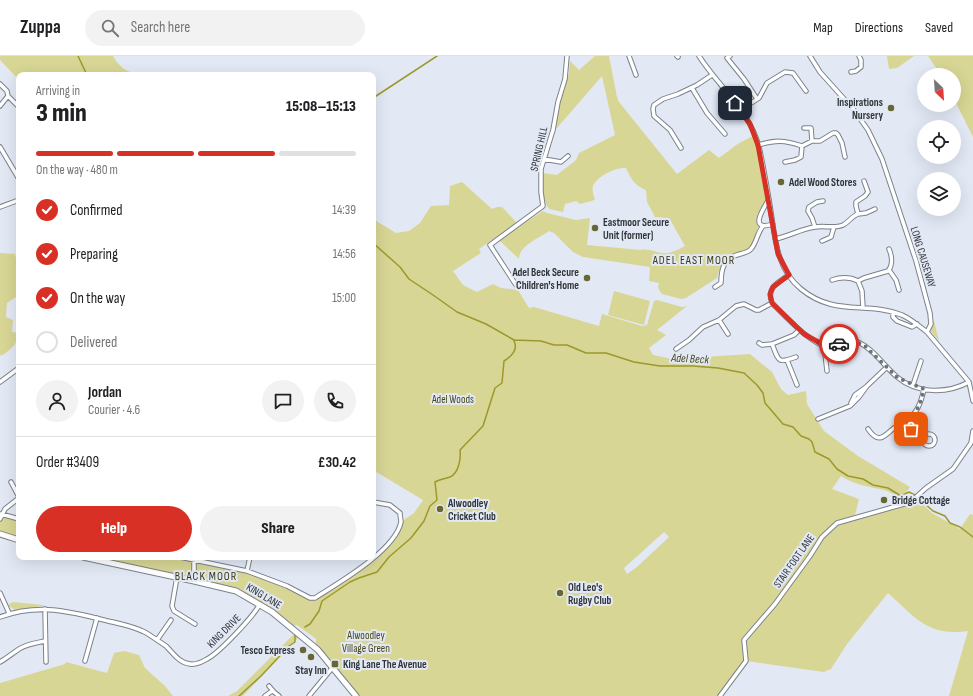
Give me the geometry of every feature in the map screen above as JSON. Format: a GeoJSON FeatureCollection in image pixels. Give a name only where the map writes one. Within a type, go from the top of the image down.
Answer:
{"type":"FeatureCollection","features":[{"type":"Feature","properties":{"kind":"street","name":"SPRING HILL"},"geometry":{"type":"LineString","coordinates":[[516,285],[490,245],[543,206],[541,173],[565,79],[567,56]]}},
{"type":"Feature","properties":{"kind":"street"},"geometry":{"type":"LineString","coordinates":[[629,56],[636,75]]}},
{"type":"Feature","properties":{"kind":"street"},"geometry":{"type":"LineString","coordinates":[[699,56],[750,124],[758,145],[778,254],[789,275],[800,288],[818,300],[837,306],[893,312],[917,324],[927,332],[969,382],[973,401]]}},
{"type":"Feature","properties":{"kind":"street"},"geometry":{"type":"LineString","coordinates":[[730,56],[727,58],[744,79],[757,100]]}},
{"type":"Feature","properties":{"kind":"street","name":"LONG CAUSEWAY"},"geometry":{"type":"LineString","coordinates":[[810,56],[820,72],[854,110],[868,130],[882,159],[916,261],[930,313],[931,324],[927,332]]}},
{"type":"Feature","properties":{"kind":"street"},"geometry":{"type":"LineString","coordinates":[[851,72],[856,72],[861,67],[862,60],[859,56]]}},
{"type":"Feature","properties":{"kind":"street"},"geometry":{"type":"LineString","coordinates":[[740,110],[757,100],[762,94],[767,83],[785,72],[793,73],[806,91]]}},
{"type":"Feature","properties":{"kind":"street"},"geometry":{"type":"LineString","coordinates":[[681,148],[670,130],[654,116],[654,106],[663,99],[692,88],[712,75]]}},
{"type":"Feature","properties":{"kind":"street"},"geometry":{"type":"LineString","coordinates":[[0,84],[7,91],[8,96],[16,104]]}},
{"type":"Feature","properties":{"kind":"street"},"geometry":{"type":"LineString","coordinates":[[692,88],[707,113],[725,134]]}},
{"type":"Feature","properties":{"kind":"street"},"geometry":{"type":"LineString","coordinates":[[0,106],[8,96]]}},
{"type":"Feature","properties":{"kind":"street"},"geometry":{"type":"LineString","coordinates":[[804,128],[812,128],[812,141]]}},
{"type":"Feature","properties":{"kind":"street"},"geometry":{"type":"LineString","coordinates":[[758,145],[774,141],[786,141],[802,146],[812,141],[820,141],[833,133],[836,133],[842,143],[845,158]]}},
{"type":"Feature","properties":{"kind":"street"},"geometry":{"type":"LineString","coordinates":[[786,162],[801,157],[802,146]]}},
{"type":"Feature","properties":{"kind":"street"},"geometry":{"type":"LineString","coordinates":[[0,147],[16,174]]}},
{"type":"Feature","properties":{"kind":"street"},"geometry":{"type":"LineString","coordinates":[[544,159],[561,162],[568,156]]}},
{"type":"Feature","properties":{"kind":"street"},"geometry":{"type":"LineString","coordinates":[[858,214],[856,202],[868,192],[864,181]]}},
{"type":"Feature","properties":{"kind":"street"},"geometry":{"type":"LineString","coordinates":[[763,226],[758,222],[759,216],[769,199]]}},
{"type":"Feature","properties":{"kind":"street"},"geometry":{"type":"LineString","coordinates":[[0,207],[16,201]]}},
{"type":"Feature","properties":{"kind":"street"},"geometry":{"type":"LineString","coordinates":[[815,227],[808,211],[809,207],[817,202],[823,201]]}},
{"type":"Feature","properties":{"kind":"street"},"geometry":{"type":"LineString","coordinates":[[775,239],[815,227],[834,227],[843,225],[858,214],[866,213],[875,209]]}},
{"type":"Feature","properties":{"kind":"street"},"geometry":{"type":"LineString","coordinates":[[715,287],[721,283],[721,271],[725,263],[733,256],[745,253],[751,249],[759,230],[763,226],[773,224]]}},
{"type":"Feature","properties":{"kind":"street"},"geometry":{"type":"LineString","coordinates":[[822,241],[831,237],[834,227]]}},
{"type":"Feature","properties":{"kind":"street"},"geometry":{"type":"LineString","coordinates":[[858,281],[864,278],[886,273],[889,270],[891,259],[889,249]]}},
{"type":"Feature","properties":{"kind":"street"},"geometry":{"type":"LineString","coordinates":[[889,270],[896,280],[899,290]]}},
{"type":"Feature","properties":{"kind":"street"},"geometry":{"type":"LineString","coordinates":[[789,275],[773,287],[770,294],[772,303],[799,330],[824,345],[831,347],[852,340],[856,341],[865,346],[898,378],[924,389],[936,391],[951,390],[959,388],[969,382]]}},
{"type":"Feature","properties":{"kind":"street"},"geometry":{"type":"LineString","coordinates":[[832,280],[842,277],[858,281],[862,291],[863,308]]}},
{"type":"Feature","properties":{"kind":"street"},"geometry":{"type":"LineString","coordinates":[[676,349],[706,325],[719,320],[739,304],[747,305],[759,310],[772,303]]}},
{"type":"Feature","properties":{"kind":"street"},"geometry":{"type":"LineString","coordinates":[[893,312],[893,317],[897,321],[912,327],[917,324]]}},
{"type":"Feature","properties":{"kind":"street"},"geometry":{"type":"LineString","coordinates":[[719,320],[728,334]]}},
{"type":"Feature","properties":{"kind":"street"},"geometry":{"type":"LineString","coordinates":[[759,343],[762,345],[772,344],[794,334],[799,330]]}},
{"type":"Feature","properties":{"kind":"street"},"geometry":{"type":"LineString","coordinates":[[772,344],[780,361],[796,357]]}},
{"type":"Feature","properties":{"kind":"street"},"geometry":{"type":"LineString","coordinates":[[824,345],[827,371]]}},
{"type":"Feature","properties":{"kind":"street"},"geometry":{"type":"LineString","coordinates":[[787,360],[796,385]]}},
{"type":"Feature","properties":{"kind":"street"},"geometry":{"type":"LineString","coordinates":[[913,385],[921,361]]}},
{"type":"Feature","properties":{"kind":"street"},"geometry":{"type":"LineString","coordinates":[[818,419],[850,406],[860,397],[867,386],[887,367]]}},
{"type":"Feature","properties":{"kind":"street"},"geometry":{"type":"LineString","coordinates":[[0,382],[16,370]]}},
{"type":"Feature","properties":{"kind":"street"},"geometry":{"type":"LineString","coordinates":[[868,429],[877,437],[888,435],[914,414],[920,404],[924,389]]}},
{"type":"Feature","properties":{"kind":"street"},"geometry":{"type":"LineString","coordinates":[[906,422],[915,432],[924,437]]}},
{"type":"Feature","properties":{"kind":"street","name":"STAIR FOOT LANE"},"geometry":{"type":"LineString","coordinates":[[720,696],[746,660],[744,640],[775,604],[822,537],[837,523],[904,504],[914,498],[953,469],[971,443],[973,431]]}},
{"type":"Feature","properties":{"kind":"street"},"geometry":{"type":"LineString","coordinates":[[11,482],[16,492]]}},
{"type":"Feature","properties":{"kind":"street"},"geometry":{"type":"LineString","coordinates":[[0,519],[5,509],[16,500]]}},
{"type":"Feature","properties":{"kind":"street"},"geometry":{"type":"LineString","coordinates":[[376,503],[390,505],[400,513],[401,522],[396,532],[376,556]]}},
{"type":"Feature","properties":{"kind":"street"},"geometry":{"type":"LineString","coordinates":[[2,514],[16,518]]}},
{"type":"Feature","properties":{"kind":"street"},"geometry":{"type":"LineString","coordinates":[[0,534],[16,539]]}},
{"type":"Feature","properties":{"kind":"street","name":"KING LANE"},"geometry":{"type":"LineString","coordinates":[[107,560],[236,591],[260,604],[288,624],[318,650],[356,696]]}},
{"type":"Feature","properties":{"kind":"street"},"geometry":{"type":"LineString","coordinates":[[194,581],[194,560],[247,571],[287,586],[310,598],[315,598],[372,560]]}},
{"type":"Feature","properties":{"kind":"street"},"geometry":{"type":"LineString","coordinates":[[247,571],[249,560]]}},
{"type":"Feature","properties":{"kind":"street"},"geometry":{"type":"LineString","coordinates":[[177,577],[172,606],[174,611],[195,624]]}},
{"type":"Feature","properties":{"kind":"street"},"geometry":{"type":"LineString","coordinates":[[0,593],[10,613]]}},
{"type":"Feature","properties":{"kind":"street","name":"KING DRIVE"},"geometry":{"type":"LineString","coordinates":[[0,617],[29,609],[64,610],[125,625],[145,632],[182,661],[187,664],[196,664],[215,654],[254,613],[260,604]]}},
{"type":"Feature","properties":{"kind":"street"},"geometry":{"type":"LineString","coordinates":[[45,609],[46,662]]}},
{"type":"Feature","properties":{"kind":"street"},"geometry":{"type":"LineString","coordinates":[[85,662],[97,618]]}},
{"type":"Feature","properties":{"kind":"street"},"geometry":{"type":"LineString","coordinates":[[157,640],[171,620]]}},
{"type":"Feature","properties":{"kind":"street"},"geometry":{"type":"LineString","coordinates":[[0,662],[20,649],[45,641]]}},
{"type":"Feature","properties":{"kind":"street"},"geometry":{"type":"LineString","coordinates":[[309,696],[333,667]]}},
{"type":"Feature","properties":{"kind":"street"},"geometry":{"type":"LineString","coordinates":[[269,686],[279,696]]}},
{"type":"Feature","properties":{"kind":"street"},"geometry":{"type":"LineString","coordinates":[[265,696],[272,690]]}},
{"type":"Feature","properties":{"kind":"green space"},"geometry":{"type":"Polygon","coordinates":[[[0,56],[113,56],[118,63],[130,72],[16,72],[16,77],[0,60],[0,56]]]}},
{"type":"Feature","properties":{"kind":"green space"},"geometry":{"type":"Polygon","coordinates":[[[595,56],[609,56],[619,102],[677,174],[709,150],[719,158],[739,143],[753,136],[760,160],[766,198],[757,217],[758,227],[753,243],[747,250],[728,258],[721,267],[717,278],[686,298],[681,299],[662,294],[658,288],[659,283],[649,281],[650,267],[583,257],[573,252],[554,233],[549,231],[526,246],[522,250],[519,259],[499,240],[543,211],[576,220],[590,218],[587,245],[647,250],[660,253],[669,253],[685,246],[669,218],[655,217],[647,202],[646,190],[634,182],[626,168],[617,169],[598,179],[593,186],[595,199],[592,201],[580,204],[576,201],[565,204],[563,212],[549,209],[545,201],[543,192],[543,173],[557,175],[576,160],[579,153],[615,135],[602,76],[557,128],[555,128],[561,97],[569,73],[570,61],[579,70],[595,56]]]}},
{"type":"Feature","properties":{"kind":"green space"},"geometry":{"type":"Polygon","coordinates":[[[887,56],[914,56],[897,68],[889,69],[887,56]]]}},
{"type":"Feature","properties":{"kind":"green space"},"geometry":{"type":"Polygon","coordinates":[[[928,56],[973,56],[973,137],[960,112],[961,68],[936,68],[928,56]]]}},
{"type":"Feature","properties":{"kind":"green space"},"geometry":{"type":"Polygon","coordinates":[[[462,182],[492,209],[502,207],[517,223],[479,249],[481,253],[453,271],[463,285],[477,292],[493,284],[501,288],[518,290],[529,308],[534,307],[599,326],[602,314],[642,326],[647,325],[654,301],[657,300],[682,307],[687,306],[657,330],[666,335],[649,348],[653,355],[672,359],[750,354],[772,372],[781,389],[788,395],[806,391],[807,404],[824,431],[858,456],[910,487],[902,498],[884,490],[856,483],[841,476],[832,489],[859,499],[854,519],[902,506],[917,499],[932,513],[960,529],[970,514],[973,515],[973,696],[949,696],[968,631],[942,631],[932,628],[915,617],[888,593],[847,644],[831,669],[824,672],[746,661],[720,696],[357,696],[316,644],[316,639],[297,625],[290,626],[236,591],[96,560],[194,560],[247,571],[287,586],[310,598],[315,598],[372,560],[376,560],[376,556],[387,545],[401,522],[414,513],[423,500],[376,472],[376,221],[396,233],[409,231],[420,223],[431,206],[449,205],[450,186],[462,182]],[[664,532],[624,568],[627,574],[637,567],[669,537],[664,532]]]}},
{"type":"Feature","properties":{"kind":"green space"},"geometry":{"type":"Polygon","coordinates":[[[0,253],[15,254],[16,297],[7,303],[6,317],[13,320],[12,332],[16,333],[16,342],[7,352],[1,356],[0,253]]]}},
{"type":"Feature","properties":{"kind":"green space"},"geometry":{"type":"Polygon","coordinates":[[[614,291],[650,301],[644,325],[608,315],[614,291]]]}},
{"type":"Feature","properties":{"kind":"green space"},"geometry":{"type":"Polygon","coordinates":[[[934,321],[939,341],[930,330],[934,321]]]}},
{"type":"Feature","properties":{"kind":"green space"},"geometry":{"type":"Polygon","coordinates":[[[1,514],[16,518],[16,539],[0,534],[1,514]]]}},
{"type":"Feature","properties":{"kind":"green space"},"geometry":{"type":"Polygon","coordinates":[[[13,602],[43,606],[15,610],[8,605],[13,602]]]}},
{"type":"Feature","properties":{"kind":"green space"},"geometry":{"type":"Polygon","coordinates":[[[295,633],[299,637],[243,696],[228,696],[237,691],[295,633]]]}},
{"type":"Feature","properties":{"kind":"green space"},"geometry":{"type":"Polygon","coordinates":[[[124,651],[139,655],[145,668],[165,686],[173,696],[0,696],[0,683],[65,664],[66,662],[107,673],[114,653],[124,651]]]}},
{"type":"Feature","properties":{"kind":"waterway","name":"Adel Beck"},"geometry":{"type":"LineString","coordinates":[[78,56],[86,72]]}},
{"type":"Feature","properties":{"kind":"waterway"},"geometry":{"type":"LineString","coordinates":[[376,96],[437,56]]}},
{"type":"Feature","properties":{"kind":"waterway","name":"Adel Beck"},"geometry":{"type":"LineString","coordinates":[[376,246],[400,267],[409,279],[457,312],[486,324],[514,340],[541,341],[554,345],[567,345],[586,353],[606,353],[634,362],[660,366],[718,368],[744,373],[757,385],[763,393],[765,403],[783,424],[793,427],[801,436],[809,439],[812,442],[815,452],[829,459],[837,469],[848,476],[863,479],[873,485],[888,488],[901,496],[909,492],[915,495],[933,511],[945,516],[950,523],[960,527],[973,537]]}},
{"type":"Feature","properties":{"kind":"waterway"},"geometry":{"type":"LineString","coordinates":[[305,627],[310,624],[319,611],[322,601],[350,582],[377,572],[389,557],[411,538],[424,521],[430,506],[437,500],[435,482],[450,477],[456,472],[460,461],[460,450],[483,426],[495,388],[502,383],[504,361],[510,357],[515,350],[514,341]]}},
{"type":"Feature","properties":{"kind":"waterway"},"geometry":{"type":"LineString","coordinates":[[239,696],[261,676],[289,646],[295,642],[295,635]]}},
{"type":"Feature","properties":{"kind":"way so far"},"geometry":{"type":"LineString","coordinates":[[839,344],[844,341],[856,341],[865,346],[879,358],[898,378],[924,389],[917,410],[906,422],[911,429]]}},
{"type":"Feature","properties":{"kind":"place","name":"Inspirations Nursery"},"geometry":{"type":"Point","coordinates":[891,108]}},
{"type":"Feature","properties":{"kind":"place","name":"Adel Wood Stores"},"geometry":{"type":"Point","coordinates":[781,182]}},
{"type":"Feature","properties":{"kind":"place","name":"Eastmoor Secure Unit (former)"},"geometry":{"type":"Point","coordinates":[595,228]}},
{"type":"Feature","properties":{"kind":"place","name":"Adel Beck Secure Children's Home"},"geometry":{"type":"Point","coordinates":[587,278]}},
{"type":"Feature","properties":{"kind":"place","name":"Bridge Cottage"},"geometry":{"type":"Point","coordinates":[884,500]}},
{"type":"Feature","properties":{"kind":"place","name":"Alwoodley Cricket Club"},"geometry":{"type":"Point","coordinates":[440,509]}},
{"type":"Feature","properties":{"kind":"place","name":"Old Leo's Rugby Club"},"geometry":{"type":"Point","coordinates":[560,593]}},
{"type":"Feature","properties":{"kind":"place","name":"Tesco Express"},"geometry":{"type":"Point","coordinates":[303,650]}},
{"type":"Feature","properties":{"kind":"place","name":"Stay Inn"},"geometry":{"type":"Point","coordinates":[311,657]}},
{"type":"Feature","properties":{"kind":"place","name":"King Lane The Avenue"},"geometry":{"type":"Point","coordinates":[335,664]}},
{"type":"Feature","properties":{"kind":"district","name":"ADEL EAST MOOR"},"geometry":{"type":"Point","coordinates":[694,260]}},
{"type":"Feature","properties":{"kind":"district","name":"BLACK MOOR"},"geometry":{"type":"Point","coordinates":[206,576]}},
{"type":"Feature","properties":{"kind":"route"},"geometry":{"type":"LineString","coordinates":[[735,103],[750,124],[755,135],[765,176],[778,254],[789,275],[773,287],[770,294],[770,299],[772,303],[804,334],[827,347],[839,344]]}},
{"type":"Feature","properties":{"kind":"park label","name":"Adel Woods"},"geometry":{"type":"Point","coordinates":[453,399]}},
{"type":"Feature","properties":{"kind":"park label","name":"Alwoodley Village Green"},"geometry":{"type":"Point","coordinates":[366,641]}}]}
